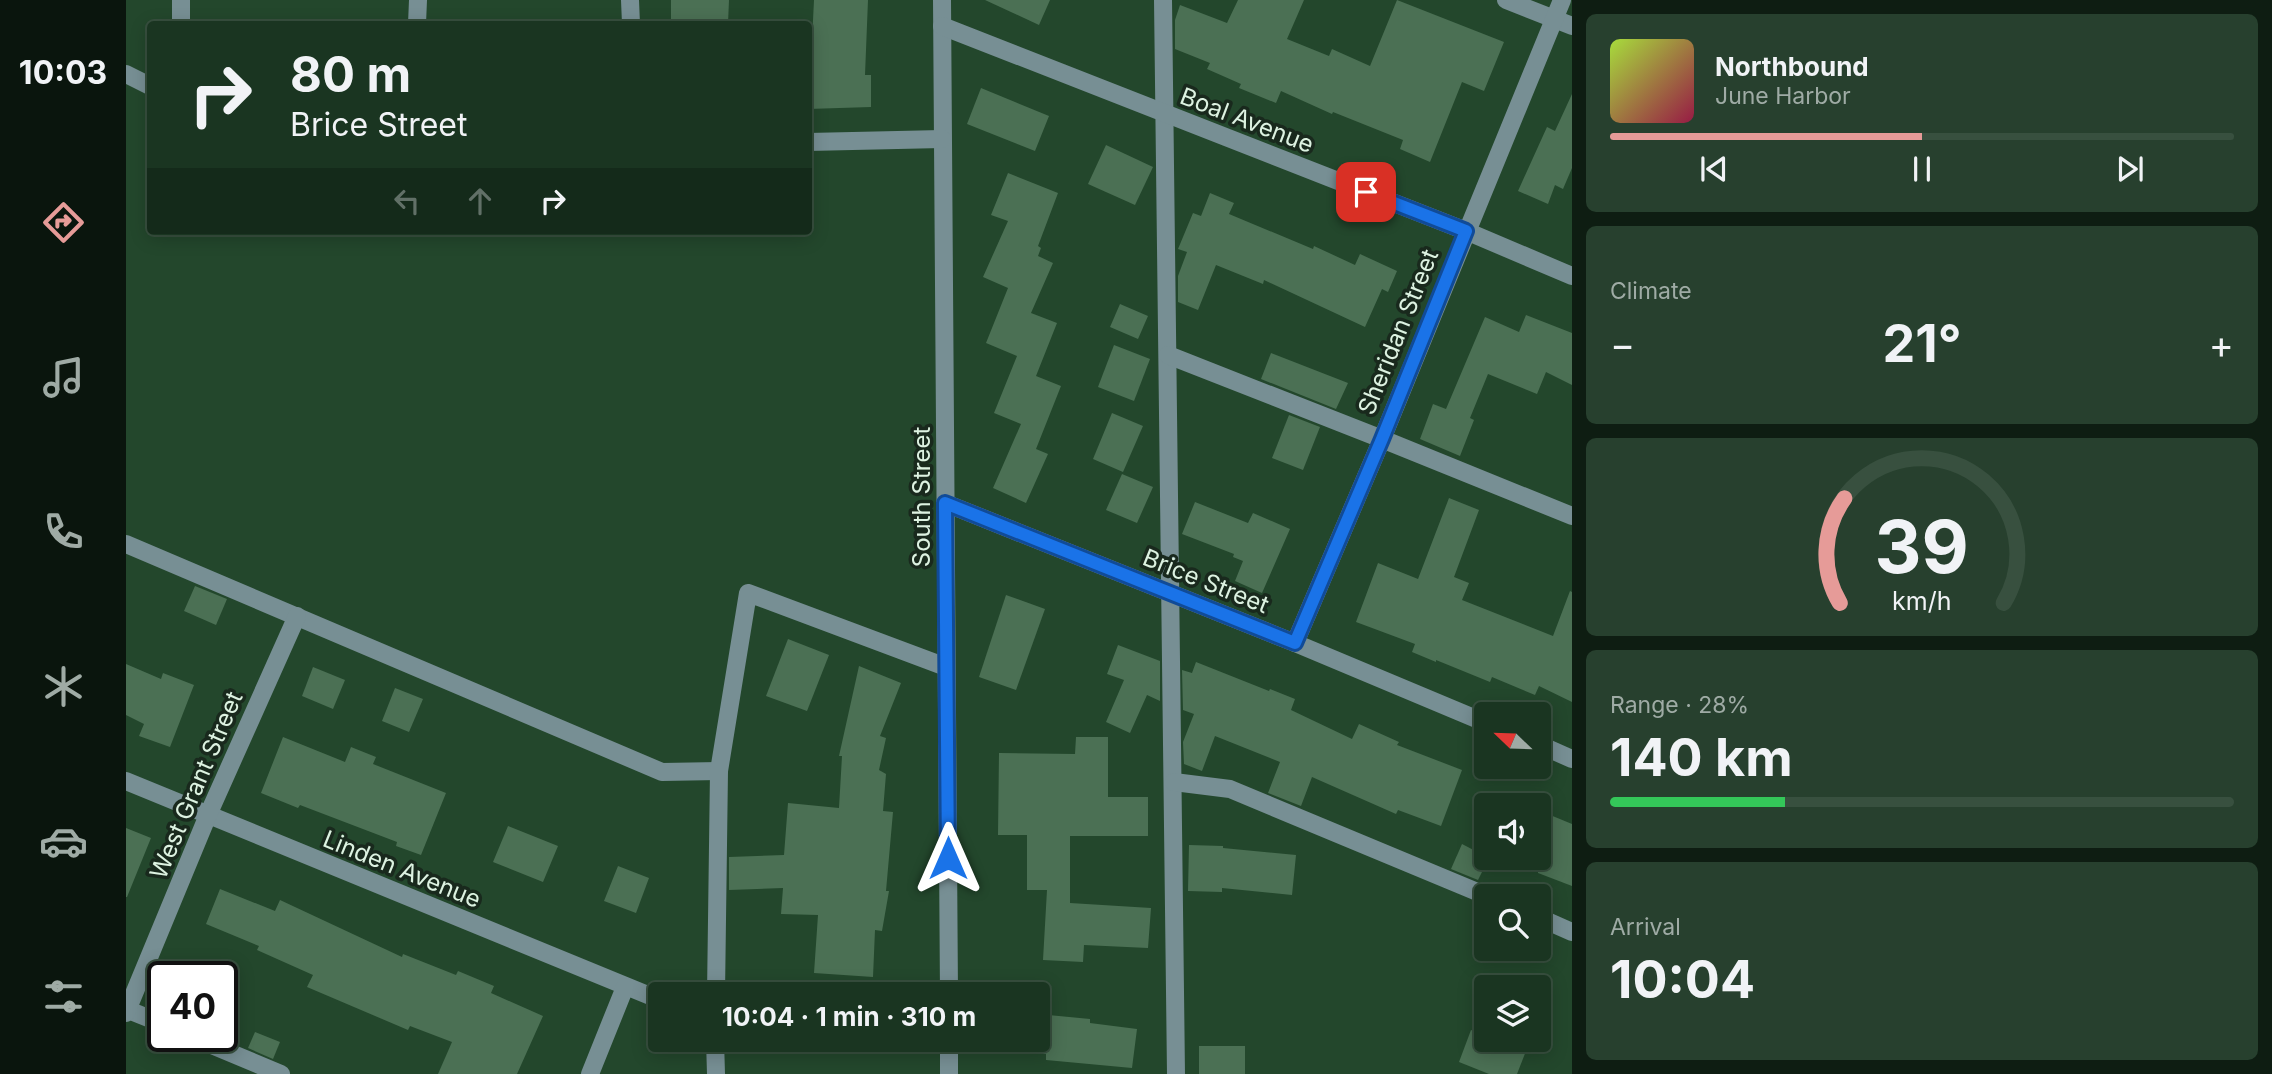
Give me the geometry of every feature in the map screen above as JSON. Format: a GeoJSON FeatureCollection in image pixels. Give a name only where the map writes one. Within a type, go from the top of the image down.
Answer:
{"type":"FeatureCollection","features":[{"type":"Feature","properties":{"kind":"street"},"geometry":{"type":"LineString","coordinates":[[181,0],[181,21]]}},
{"type":"Feature","properties":{"kind":"street"},"geometry":{"type":"LineString","coordinates":[[417,21],[418,0]]}},
{"type":"Feature","properties":{"kind":"street"},"geometry":{"type":"LineString","coordinates":[[630,0],[631,21]]}},
{"type":"Feature","properties":{"kind":"street","name":"South Street"},"geometry":{"type":"LineString","coordinates":[[942,0],[949,982]]}},
{"type":"Feature","properties":{"kind":"street"},"geometry":{"type":"LineString","coordinates":[[1163,0],[1174,782],[1175,1074]]}},
{"type":"Feature","properties":{"kind":"street"},"geometry":{"type":"LineString","coordinates":[[1506,0],[1572,26]]}},
{"type":"Feature","properties":{"kind":"street","name":"Sheridan Street"},"geometry":{"type":"LineString","coordinates":[[1295,643],[1382,439],[1562,0]]}},
{"type":"Feature","properties":{"kind":"street","name":"Boal Avenue"},"geometry":{"type":"LineString","coordinates":[[942,26],[1466,231],[1572,276]]}},
{"type":"Feature","properties":{"kind":"street"},"geometry":{"type":"LineString","coordinates":[[126,74],[147,84]]}},
{"type":"Feature","properties":{"kind":"street"},"geometry":{"type":"LineString","coordinates":[[812,142],[942,139]]}},
{"type":"Feature","properties":{"kind":"street"},"geometry":{"type":"LineString","coordinates":[[1168,355],[1572,516]]}},
{"type":"Feature","properties":{"kind":"street","name":"Brice Street"},"geometry":{"type":"LineString","coordinates":[[945,503],[1474,718]]}},
{"type":"Feature","properties":{"kind":"street"},"geometry":{"type":"LineString","coordinates":[[126,544],[662,772],[719,771]]}},
{"type":"Feature","properties":{"kind":"street"},"geometry":{"type":"LineString","coordinates":[[716,982],[719,771],[748,593],[946,667]]}},
{"type":"Feature","properties":{"kind":"street","name":"West Grant Street"},"geometry":{"type":"LineString","coordinates":[[126,1010],[208,815],[297,616]]}},
{"type":"Feature","properties":{"kind":"street"},"geometry":{"type":"LineString","coordinates":[[1551,750],[1572,759]]}},
{"type":"Feature","properties":{"kind":"street","name":"Linden Avenue"},"geometry":{"type":"LineString","coordinates":[[126,781],[648,996]]}},
{"type":"Feature","properties":{"kind":"street"},"geometry":{"type":"LineString","coordinates":[[1174,782],[1230,789],[1474,891]]}},
{"type":"Feature","properties":{"kind":"street"},"geometry":{"type":"LineString","coordinates":[[1551,923],[1572,932]]}},
{"type":"Feature","properties":{"kind":"street"},"geometry":{"type":"LineString","coordinates":[[590,1074],[625,987]]}},
{"type":"Feature","properties":{"kind":"street"},"geometry":{"type":"LineString","coordinates":[[126,1010],[147,1018]]}},
{"type":"Feature","properties":{"kind":"street"},"geometry":{"type":"LineString","coordinates":[[228,1052],[281,1074]]}},
{"type":"Feature","properties":{"kind":"street"},"geometry":{"type":"LineString","coordinates":[[715,1052],[716,1074]]}},
{"type":"Feature","properties":{"kind":"street"},"geometry":{"type":"LineString","coordinates":[[949,1052],[949,1074]]}},
{"type":"Feature","properties":{"kind":"building"},"geometry":{"type":"Polygon","coordinates":[[[671,0],[729,0],[728,21],[671,21],[671,0]]]}},
{"type":"Feature","properties":{"kind":"building"},"geometry":{"type":"Polygon","coordinates":[[[814,0],[868,0],[865,75],[871,75],[871,107],[812,109],[814,0]]]}},
{"type":"Feature","properties":{"kind":"building"},"geometry":{"type":"Polygon","coordinates":[[[985,0],[1050,0],[1039,25],[985,0]]]}},
{"type":"Feature","properties":{"kind":"building"},"geometry":{"type":"Polygon","coordinates":[[[1238,0],[1304,0],[1287,39],[1329,56],[1332,49],[1370,66],[1397,0],[1504,42],[1484,91],[1462,82],[1430,162],[1400,149],[1403,140],[1333,112],[1332,114],[1281,91],[1276,103],[1239,88],[1241,84],[1207,69],[1210,63],[1175,49],[1175,20],[1180,5],[1227,23],[1238,0]]]}},
{"type":"Feature","properties":{"kind":"building"},"geometry":{"type":"Polygon","coordinates":[[[981,88],[1049,116],[1035,151],[967,124],[981,88]]]}},
{"type":"Feature","properties":{"kind":"building"},"geometry":{"type":"Polygon","coordinates":[[[1572,94],[1572,168],[1563,189],[1555,185],[1548,204],[1518,191],[1547,127],[1555,131],[1572,94]]]}},
{"type":"Feature","properties":{"kind":"building"},"geometry":{"type":"Polygon","coordinates":[[[1106,145],[1153,167],[1135,205],[1088,184],[1106,145]]]}},
{"type":"Feature","properties":{"kind":"building"},"geometry":{"type":"Polygon","coordinates":[[[1008,173],[1058,193],[1038,246],[1041,248],[1038,256],[1053,263],[1031,313],[1057,323],[1036,376],[1061,386],[1036,449],[1048,454],[1026,503],[993,488],[1021,424],[994,413],[1017,356],[986,343],[1008,288],[983,277],[1008,221],[991,215],[1008,173]]]}},
{"type":"Feature","properties":{"kind":"building"},"geometry":{"type":"Polygon","coordinates":[[[1210,193],[1234,203],[1229,214],[1313,249],[1314,246],[1355,265],[1360,254],[1397,271],[1388,292],[1382,289],[1365,327],[1264,280],[1263,284],[1216,265],[1198,310],[1178,302],[1178,276],[1187,252],[1178,249],[1193,213],[1201,216],[1210,193]]]}},
{"type":"Feature","properties":{"kind":"building"},"geometry":{"type":"Polygon","coordinates":[[[1120,304],[1148,316],[1138,339],[1110,327],[1120,304]]]}},
{"type":"Feature","properties":{"kind":"building"},"geometry":{"type":"Polygon","coordinates":[[[1526,315],[1572,333],[1572,385],[1546,372],[1537,394],[1488,374],[1470,418],[1474,420],[1460,456],[1420,439],[1433,404],[1446,409],[1485,317],[1519,332],[1526,315]]]}},
{"type":"Feature","properties":{"kind":"building"},"geometry":{"type":"Polygon","coordinates":[[[1114,345],[1150,359],[1134,401],[1098,387],[1114,345]]]}},
{"type":"Feature","properties":{"kind":"building"},"geometry":{"type":"Polygon","coordinates":[[[1271,353],[1348,383],[1336,409],[1261,379],[1271,353]]]}},
{"type":"Feature","properties":{"kind":"building"},"geometry":{"type":"Polygon","coordinates":[[[1112,413],[1143,426],[1123,472],[1093,459],[1112,413]]]}},
{"type":"Feature","properties":{"kind":"building"},"geometry":{"type":"Polygon","coordinates":[[[1289,415],[1320,427],[1303,470],[1272,458],[1289,415]]]}},
{"type":"Feature","properties":{"kind":"building"},"geometry":{"type":"Polygon","coordinates":[[[1122,474],[1153,487],[1137,523],[1106,510],[1122,474]]]}},
{"type":"Feature","properties":{"kind":"building"},"geometry":{"type":"Polygon","coordinates":[[[1449,498],[1479,510],[1454,577],[1469,583],[1462,600],[1553,636],[1570,591],[1572,592],[1572,702],[1539,686],[1535,695],[1492,677],[1490,682],[1436,662],[1412,652],[1415,644],[1356,622],[1378,563],[1418,579],[1449,498]]]}},
{"type":"Feature","properties":{"kind":"building"},"geometry":{"type":"Polygon","coordinates":[[[1195,502],[1248,523],[1253,513],[1290,529],[1262,593],[1235,581],[1243,561],[1233,557],[1234,554],[1182,534],[1195,502]]]}},
{"type":"Feature","properties":{"kind":"building"},"geometry":{"type":"Polygon","coordinates":[[[195,586],[227,599],[216,625],[184,611],[195,586]]]}},
{"type":"Feature","properties":{"kind":"building"},"geometry":{"type":"Polygon","coordinates":[[[1006,595],[1045,609],[1016,690],[979,677],[1006,595]]]}},
{"type":"Feature","properties":{"kind":"building"},"geometry":{"type":"Polygon","coordinates":[[[788,639],[829,655],[807,711],[766,696],[788,639]]]}},
{"type":"Feature","properties":{"kind":"building"},"geometry":{"type":"Polygon","coordinates":[[[1118,645],[1160,661],[1160,701],[1147,695],[1130,733],[1106,722],[1124,680],[1107,674],[1118,645]]]}},
{"type":"Feature","properties":{"kind":"building"},"geometry":{"type":"Polygon","coordinates":[[[1196,662],[1295,699],[1291,710],[1352,739],[1359,724],[1399,742],[1397,745],[1462,770],[1441,826],[1398,810],[1396,814],[1312,777],[1301,806],[1268,793],[1280,762],[1215,736],[1202,771],[1184,764],[1183,742],[1194,714],[1183,710],[1182,670],[1192,673],[1196,662]]]}},
{"type":"Feature","properties":{"kind":"building"},"geometry":{"type":"Polygon","coordinates":[[[126,664],[161,679],[163,673],[194,685],[170,747],[139,736],[144,724],[126,715],[126,664]]]}},
{"type":"Feature","properties":{"kind":"building"},"geometry":{"type":"Polygon","coordinates":[[[859,666],[901,683],[880,736],[886,738],[879,770],[886,774],[883,811],[893,812],[886,891],[889,891],[882,931],[875,930],[873,977],[814,973],[818,915],[781,914],[783,888],[729,890],[729,857],[784,855],[788,803],[839,808],[842,756],[839,756],[859,666]]]}},
{"type":"Feature","properties":{"kind":"building"},"geometry":{"type":"Polygon","coordinates":[[[313,667],[345,680],[333,709],[302,696],[313,667]]]}},
{"type":"Feature","properties":{"kind":"building"},"geometry":{"type":"Polygon","coordinates":[[[395,688],[423,699],[409,732],[382,721],[395,688]]]}},
{"type":"Feature","properties":{"kind":"building"},"geometry":{"type":"Polygon","coordinates":[[[283,737],[345,762],[351,747],[376,757],[373,764],[446,793],[421,855],[396,846],[397,842],[261,793],[283,737]]]}},
{"type":"Feature","properties":{"kind":"building"},"geometry":{"type":"Polygon","coordinates":[[[1076,737],[1108,737],[1108,797],[1148,797],[1148,836],[1070,836],[1070,903],[1151,908],[1148,948],[1084,945],[1083,962],[1043,960],[1047,890],[1027,890],[1027,835],[998,835],[999,753],[1075,754],[1076,737]]]}},
{"type":"Feature","properties":{"kind":"building"},"geometry":{"type":"Polygon","coordinates":[[[1551,815],[1572,824],[1572,886],[1538,873],[1538,870],[1551,870],[1551,815]]]}},
{"type":"Feature","properties":{"kind":"building"},"geometry":{"type":"Polygon","coordinates":[[[508,826],[558,846],[543,882],[493,862],[508,826]]]}},
{"type":"Feature","properties":{"kind":"building"},"geometry":{"type":"Polygon","coordinates":[[[126,828],[151,838],[127,897],[126,897],[126,828]]]}},
{"type":"Feature","properties":{"kind":"building"},"geometry":{"type":"Polygon","coordinates":[[[1462,844],[1474,850],[1474,870],[1483,870],[1478,880],[1451,869],[1462,844]]]}},
{"type":"Feature","properties":{"kind":"building"},"geometry":{"type":"Polygon","coordinates":[[[1189,845],[1223,846],[1296,855],[1292,895],[1222,888],[1222,892],[1188,891],[1189,845]]]}},
{"type":"Feature","properties":{"kind":"building"},"geometry":{"type":"Polygon","coordinates":[[[618,866],[649,878],[636,913],[604,901],[618,866]]]}},
{"type":"Feature","properties":{"kind":"building"},"geometry":{"type":"Polygon","coordinates":[[[220,889],[275,911],[280,900],[402,957],[403,954],[456,975],[458,971],[494,986],[491,993],[543,1016],[517,1074],[438,1074],[452,1042],[410,1026],[408,1030],[307,987],[313,975],[257,950],[259,946],[206,924],[220,889]]]}},
{"type":"Feature","properties":{"kind":"building"},"geometry":{"type":"Polygon","coordinates":[[[1050,1015],[1090,1019],[1090,1023],[1137,1029],[1132,1068],[1046,1060],[1046,1054],[1038,1054],[1050,1052],[1050,1015]]]}},
{"type":"Feature","properties":{"kind":"building"},"geometry":{"type":"Polygon","coordinates":[[[1471,1030],[1474,1031],[1474,1052],[1526,1052],[1517,1074],[1489,1074],[1459,1062],[1471,1030]]]}},
{"type":"Feature","properties":{"kind":"building"},"geometry":{"type":"Polygon","coordinates":[[[255,1032],[280,1042],[273,1059],[248,1048],[255,1032]]]}},
{"type":"Feature","properties":{"kind":"building"},"geometry":{"type":"Polygon","coordinates":[[[1199,1046],[1245,1046],[1245,1074],[1199,1074],[1199,1046]]]}},
{"type":"Feature","properties":{"kind":"route"},"geometry":{"type":"LineString","coordinates":[[948,858],[945,503],[1295,643],[1382,439],[1466,231],[1366,192]]}}]}
